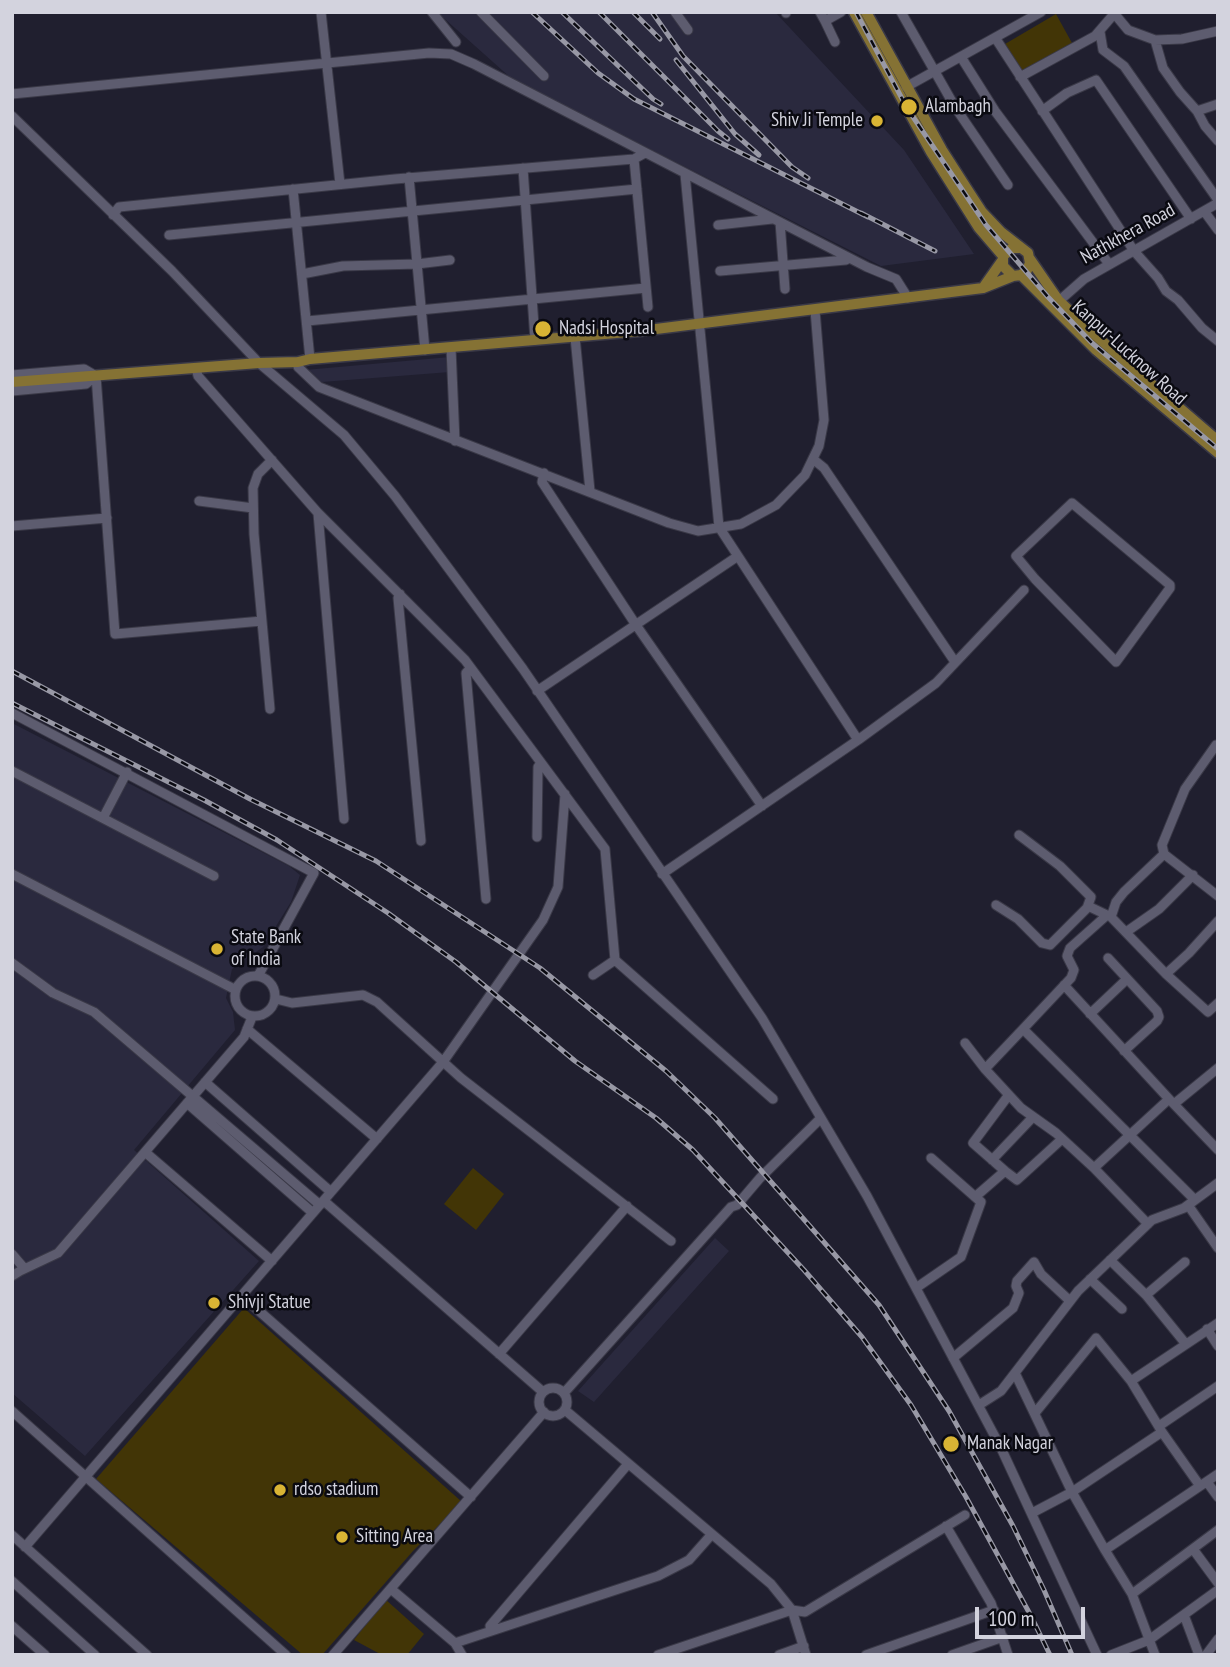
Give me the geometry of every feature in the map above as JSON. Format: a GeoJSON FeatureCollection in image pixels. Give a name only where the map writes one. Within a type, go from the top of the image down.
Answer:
{"type":"FeatureCollection","features":[{"type":"Feature","properties":{"kind":"main road"},"geometry":{"type":"LineString","coordinates":[[854,12],[931,152],[1002,259],[1005,270],[1017,275]]}},
{"type":"Feature","properties":{"kind":"main road"},"geometry":{"type":"LineString","coordinates":[[12,382],[298,362],[698,324],[983,288],[1027,270],[1030,259],[1026,251],[982,212],[942,150],[866,12]]}},
{"type":"Feature","properties":{"kind":"main road"},"geometry":{"type":"LineString","coordinates":[[983,288],[1012,248],[1020,248]]}},
{"type":"Feature","properties":{"kind":"main road","name":"Kanpur-Lucknow Road"},"geometry":{"type":"LineString","coordinates":[[1030,259],[1059,301],[1218,453]]}},
{"type":"Feature","properties":{"kind":"main road","name":"Kanpur-Lucknow Road"},"geometry":{"type":"LineString","coordinates":[[1017,275],[1096,350],[1189,423],[1218,441]]}},
{"type":"Feature","properties":{"kind":"street"},"geometry":{"type":"LineString","coordinates":[[321,12],[340,184]]}},
{"type":"Feature","properties":{"kind":"street"},"geometry":{"type":"LineString","coordinates":[[432,12],[456,42]]}},
{"type":"Feature","properties":{"kind":"street"},"geometry":{"type":"LineString","coordinates":[[481,12],[544,76]]}},
{"type":"Feature","properties":{"kind":"street"},"geometry":{"type":"LineString","coordinates":[[675,12],[688,30]]}},
{"type":"Feature","properties":{"kind":"street"},"geometry":{"type":"LineString","coordinates":[[835,42],[822,17],[841,12]]}},
{"type":"Feature","properties":{"kind":"street"},"geometry":{"type":"LineString","coordinates":[[901,12],[955,107],[1008,185]]}},
{"type":"Feature","properties":{"kind":"street"},"geometry":{"type":"LineString","coordinates":[[906,87],[1041,12]]}},
{"type":"Feature","properties":{"kind":"street"},"geometry":{"type":"LineString","coordinates":[[1020,77],[1100,32],[1114,13],[1128,30],[1155,40],[1181,39],[1218,31]]}},
{"type":"Feature","properties":{"kind":"street"},"geometry":{"type":"LineString","coordinates":[[1100,32],[1103,50],[1124,66],[1218,201]]}},
{"type":"Feature","properties":{"kind":"street"},"geometry":{"type":"LineString","coordinates":[[996,38],[1134,251],[1166,290],[1218,341]]}},
{"type":"Feature","properties":{"kind":"street"},"geometry":{"type":"LineString","coordinates":[[1155,40],[1163,68],[1217,143]]}},
{"type":"Feature","properties":{"kind":"street"},"geometry":{"type":"LineString","coordinates":[[12,94],[429,53],[451,54],[849,258],[896,279],[908,298]]}},
{"type":"Feature","properties":{"kind":"street"},"geometry":{"type":"LineString","coordinates":[[961,57],[995,111],[1109,264]]}},
{"type":"Feature","properties":{"kind":"street"},"geometry":{"type":"LineString","coordinates":[[1042,111],[1067,93],[1096,80],[1191,219]]}},
{"type":"Feature","properties":{"kind":"street"},"geometry":{"type":"LineString","coordinates":[[1196,111],[1218,104]]}},
{"type":"Feature","properties":{"kind":"street"},"geometry":{"type":"LineString","coordinates":[[12,116],[172,271],[259,363],[344,435],[395,496],[537,691],[762,1018],[867,1196],[979,1405],[1097,1655]]}},
{"type":"Feature","properties":{"kind":"street"},"geometry":{"type":"LineString","coordinates":[[113,215],[119,207],[409,177],[634,159],[645,153]]}},
{"type":"Feature","properties":{"kind":"street"},"geometry":{"type":"LineString","coordinates":[[634,159],[648,307]]}},
{"type":"Feature","properties":{"kind":"street"},"geometry":{"type":"LineString","coordinates":[[523,168],[535,340]]}},
{"type":"Feature","properties":{"kind":"street"},"geometry":{"type":"LineString","coordinates":[[685,174],[719,527],[858,740]]}},
{"type":"Feature","properties":{"kind":"street"},"geometry":{"type":"LineString","coordinates":[[409,177],[425,350]]}},
{"type":"Feature","properties":{"kind":"street"},"geometry":{"type":"LineString","coordinates":[[169,235],[637,189]]}},
{"type":"Feature","properties":{"kind":"street"},"geometry":{"type":"LineString","coordinates":[[293,190],[310,359]]}},
{"type":"Feature","properties":{"kind":"street","name":"Nathkhera Road"},"geometry":{"type":"LineString","coordinates":[[1059,301],[1084,279],[1218,201]]}},
{"type":"Feature","properties":{"kind":"street"},"geometry":{"type":"LineString","coordinates":[[1204,211],[1218,230]]}},
{"type":"Feature","properties":{"kind":"street"},"geometry":{"type":"LineString","coordinates":[[718,225],[777,221]]}},
{"type":"Feature","properties":{"kind":"street"},"geometry":{"type":"LineString","coordinates":[[777,221],[785,289]]}},
{"type":"Feature","properties":{"kind":"street"},"geometry":{"type":"LineString","coordinates":[[720,271],[849,258]]}},
{"type":"Feature","properties":{"kind":"street"},"geometry":{"type":"LineString","coordinates":[[302,274],[343,266],[417,264],[450,260]]}},
{"type":"Feature","properties":{"kind":"street"},"geometry":{"type":"LineString","coordinates":[[307,321],[646,288]]}},
{"type":"Feature","properties":{"kind":"street"},"geometry":{"type":"LineString","coordinates":[[298,362],[298,367],[318,387],[455,441],[544,472],[669,523],[698,531],[741,524],[776,505],[805,475],[819,446],[824,420],[815,310]]}},
{"type":"Feature","properties":{"kind":"street"},"geometry":{"type":"LineString","coordinates":[[575,337],[590,491]]}},
{"type":"Feature","properties":{"kind":"street"},"geometry":{"type":"LineString","coordinates":[[451,348],[455,441]]}},
{"type":"Feature","properties":{"kind":"street"},"geometry":{"type":"LineString","coordinates":[[196,368],[198,376],[318,513],[471,667],[605,849],[615,960],[773,1100]]}},
{"type":"Feature","properties":{"kind":"street"},"geometry":{"type":"LineString","coordinates":[[12,375],[84,369],[91,376],[107,518],[115,634],[262,621]]}},
{"type":"Feature","properties":{"kind":"street"},"geometry":{"type":"LineString","coordinates":[[12,391],[86,384],[91,376]]}},
{"type":"Feature","properties":{"kind":"street"},"geometry":{"type":"LineString","coordinates":[[813,459],[824,468],[956,662]]}},
{"type":"Feature","properties":{"kind":"street"},"geometry":{"type":"LineString","coordinates":[[270,709],[253,488],[258,474],[272,460]]}},
{"type":"Feature","properties":{"kind":"street"},"geometry":{"type":"LineString","coordinates":[[544,472],[542,482],[636,625],[762,806]]}},
{"type":"Feature","properties":{"kind":"street"},"geometry":{"type":"LineString","coordinates":[[200,501],[253,508]]}},
{"type":"Feature","properties":{"kind":"street"},"geometry":{"type":"LineString","coordinates":[[1072,503],[1167,580],[1170,588],[1116,662],[1016,556],[1072,503]]}},
{"type":"Feature","properties":{"kind":"street"},"geometry":{"type":"LineString","coordinates":[[318,513],[344,819]]}},
{"type":"Feature","properties":{"kind":"street"},"geometry":{"type":"LineString","coordinates":[[12,526],[107,518]]}},
{"type":"Feature","properties":{"kind":"street"},"geometry":{"type":"LineString","coordinates":[[537,691],[738,556]]}},
{"type":"Feature","properties":{"kind":"street"},"geometry":{"type":"LineString","coordinates":[[662,874],[858,740],[936,683],[1024,590]]}},
{"type":"Feature","properties":{"kind":"street"},"geometry":{"type":"LineString","coordinates":[[400,594],[400,620],[421,841]]}},
{"type":"Feature","properties":{"kind":"street"},"geometry":{"type":"LineString","coordinates":[[471,667],[466,673],[486,899]]}},
{"type":"Feature","properties":{"kind":"street"},"geometry":{"type":"LineString","coordinates":[[12,713],[314,873],[258,976]]}},
{"type":"Feature","properties":{"kind":"street"},"geometry":{"type":"LineString","coordinates":[[985,1069],[1071,978],[1074,970],[1067,956],[1070,947],[1108,917],[1124,892],[1164,854],[1164,837],[1185,789],[1216,745]]}},
{"type":"Feature","properties":{"kind":"street"},"geometry":{"type":"LineString","coordinates":[[537,836],[538,767],[541,763]]}},
{"type":"Feature","properties":{"kind":"street"},"geometry":{"type":"LineString","coordinates":[[12,771],[214,876]]}},
{"type":"Feature","properties":{"kind":"street"},"geometry":{"type":"LineString","coordinates":[[103,818],[127,772]]}},
{"type":"Feature","properties":{"kind":"street"},"geometry":{"type":"LineString","coordinates":[[25,1546],[443,1062],[543,920],[558,887],[565,794]]}},
{"type":"Feature","properties":{"kind":"street"},"geometry":{"type":"LineString","coordinates":[[996,905],[1018,919],[1042,943],[1050,945],[1088,906],[1091,897],[1060,866],[1019,835]]}},
{"type":"Feature","properties":{"kind":"street"},"geometry":{"type":"LineString","coordinates":[[1164,854],[1218,896]]}},
{"type":"Feature","properties":{"kind":"street"},"geometry":{"type":"LineString","coordinates":[[12,874],[236,990]]}},
{"type":"Feature","properties":{"kind":"street"},"geometry":{"type":"LineString","coordinates":[[1129,930],[1158,909],[1193,875]]}},
{"type":"Feature","properties":{"kind":"street"},"geometry":{"type":"LineString","coordinates":[[1088,906],[1108,917],[1208,1012],[1218,1003]]}},
{"type":"Feature","properties":{"kind":"street"},"geometry":{"type":"LineString","coordinates":[[1166,974],[1218,921]]}},
{"type":"Feature","properties":{"kind":"street"},"geometry":{"type":"LineString","coordinates":[[1108,958],[1157,1011],[1159,1017],[1124,1051]]}},
{"type":"Feature","properties":{"kind":"street"},"geometry":{"type":"LineString","coordinates":[[593,975],[615,960]]}},
{"type":"Feature","properties":{"kind":"street"},"geometry":{"type":"LineString","coordinates":[[12,963],[53,993],[94,1012],[543,1392]]}},
{"type":"Feature","properties":{"kind":"street"},"geometry":{"type":"LineString","coordinates":[[258,976],[272,984],[276,999],[267,1013],[252,1017],[239,1008],[235,1000],[236,990],[243,979],[258,976]]}},
{"type":"Feature","properties":{"kind":"street"},"geometry":{"type":"LineString","coordinates":[[1090,1014],[1127,979]]}},
{"type":"Feature","properties":{"kind":"street"},"geometry":{"type":"LineString","coordinates":[[1064,985],[1218,1150]]}},
{"type":"Feature","properties":{"kind":"street"},"geometry":{"type":"LineString","coordinates":[[276,999],[292,1003],[363,995],[377,1002],[461,1078],[671,1241]]}},
{"type":"Feature","properties":{"kind":"street"},"geometry":{"type":"LineString","coordinates":[[12,1276],[58,1253],[244,1037],[252,1017]]}},
{"type":"Feature","properties":{"kind":"street"},"geometry":{"type":"LineString","coordinates":[[1023,1029],[1131,1135],[1191,1203],[1218,1248]]}},
{"type":"Feature","properties":{"kind":"street"},"geometry":{"type":"LineString","coordinates":[[247,1030],[377,1139]]}},
{"type":"Feature","properties":{"kind":"street"},"geometry":{"type":"LineString","coordinates":[[965,1043],[1008,1096],[1094,1168],[1148,1224]]}},
{"type":"Feature","properties":{"kind":"street"},"geometry":{"type":"LineString","coordinates":[[1094,1168],[1172,1101],[1218,1068]]}},
{"type":"Feature","properties":{"kind":"street"},"geometry":{"type":"LineString","coordinates":[[205,1083],[331,1192]]}},
{"type":"Feature","properties":{"kind":"street"},"geometry":{"type":"LineString","coordinates":[[1008,1096],[973,1143],[1005,1171],[1017,1180],[1062,1139]]}},
{"type":"Feature","properties":{"kind":"street"},"geometry":{"type":"LineString","coordinates":[[187,1103],[313,1213]]}},
{"type":"Feature","properties":{"kind":"street"},"geometry":{"type":"LineString","coordinates":[[992,1160],[1033,1117]]}},
{"type":"Feature","properties":{"kind":"street"},"geometry":{"type":"LineString","coordinates":[[564,1393],[732,1207],[737,1205],[821,1118]]}},
{"type":"Feature","properties":{"kind":"street"},"geometry":{"type":"LineString","coordinates":[[145,1152],[272,1261]]}},
{"type":"Feature","properties":{"kind":"street"},"geometry":{"type":"LineString","coordinates":[[916,1287],[961,1257],[981,1202],[931,1158]]}},
{"type":"Feature","properties":{"kind":"street"},"geometry":{"type":"LineString","coordinates":[[975,1197],[1005,1171]]}},
{"type":"Feature","properties":{"kind":"street"},"geometry":{"type":"LineString","coordinates":[[979,1405],[1001,1391],[1070,1301],[1148,1224],[1191,1203],[1218,1184]]}},
{"type":"Feature","properties":{"kind":"street"},"geometry":{"type":"LineString","coordinates":[[499,1354],[627,1206]]}},
{"type":"Feature","properties":{"kind":"street"},"geometry":{"type":"LineString","coordinates":[[12,1254],[24,1268]]}},
{"type":"Feature","properties":{"kind":"street"},"geometry":{"type":"LineString","coordinates":[[1110,1260],[1146,1295],[1185,1343]]}},
{"type":"Feature","properties":{"kind":"street"},"geometry":{"type":"LineString","coordinates":[[953,1358],[1013,1308],[1019,1293],[1017,1281],[1034,1262],[1041,1274],[1070,1301]]}},
{"type":"Feature","properties":{"kind":"street"},"geometry":{"type":"LineString","coordinates":[[1146,1295],[1185,1262]]}},
{"type":"Feature","properties":{"kind":"street"},"geometry":{"type":"LineString","coordinates":[[1090,1279],[1122,1309]]}},
{"type":"Feature","properties":{"kind":"street"},"geometry":{"type":"LineString","coordinates":[[242,1296],[471,1497]]}},
{"type":"Feature","properties":{"kind":"street"},"geometry":{"type":"LineString","coordinates":[[1131,1381],[1218,1322]]}},
{"type":"Feature","properties":{"kind":"street"},"geometry":{"type":"LineString","coordinates":[[1207,1329],[1218,1346]]}},
{"type":"Feature","properties":{"kind":"street"},"geometry":{"type":"LineString","coordinates":[[1035,1413],[1096,1338],[1131,1381],[1161,1429],[1204,1484],[1218,1497]]}},
{"type":"Feature","properties":{"kind":"street"},"geometry":{"type":"LineString","coordinates":[[1016,1373],[1072,1492],[1132,1594],[1154,1655]]}},
{"type":"Feature","properties":{"kind":"street"},"geometry":{"type":"LineString","coordinates":[[1032,1513],[1072,1492],[1218,1386]]}},
{"type":"Feature","properties":{"kind":"street"},"geometry":{"type":"LineString","coordinates":[[553,1388],[564,1393],[567,1401],[565,1410],[550,1416],[544,1412],[539,1402],[543,1392],[553,1388]]}},
{"type":"Feature","properties":{"kind":"street"},"geometry":{"type":"LineString","coordinates":[[565,1410],[771,1584],[792,1610],[805,1650],[779,1655]]}},
{"type":"Feature","properties":{"kind":"street"},"geometry":{"type":"LineString","coordinates":[[12,1411],[286,1655]]}},
{"type":"Feature","properties":{"kind":"street"},"geometry":{"type":"LineString","coordinates":[[333,1655],[544,1412]]}},
{"type":"Feature","properties":{"kind":"street"},"geometry":{"type":"LineString","coordinates":[[491,1631],[490,1626],[628,1464]]}},
{"type":"Feature","properties":{"kind":"street"},"geometry":{"type":"LineString","coordinates":[[1105,1550],[1218,1474]]}},
{"type":"Feature","properties":{"kind":"street"},"geometry":{"type":"LineString","coordinates":[[658,1655],[792,1610],[806,1612],[965,1515]]}},
{"type":"Feature","properties":{"kind":"street"},"geometry":{"type":"LineString","coordinates":[[946,1526],[994,1611],[1008,1655]]}},
{"type":"Feature","properties":{"kind":"street"},"geometry":{"type":"LineString","coordinates":[[1132,1594],[1218,1531]]}},
{"type":"Feature","properties":{"kind":"street"},"geometry":{"type":"LineString","coordinates":[[455,1643],[658,1576],[688,1560],[712,1534]]}},
{"type":"Feature","properties":{"kind":"street"},"geometry":{"type":"LineString","coordinates":[[12,1535],[147,1655]]}},
{"type":"Feature","properties":{"kind":"street"},"geometry":{"type":"LineString","coordinates":[[1193,1549],[1218,1583]]}},
{"type":"Feature","properties":{"kind":"street"},"geometry":{"type":"LineString","coordinates":[[12,1581],[95,1655]]}},
{"type":"Feature","properties":{"kind":"street"},"geometry":{"type":"LineString","coordinates":[[391,1589],[455,1643],[462,1655]]}},
{"type":"Feature","properties":{"kind":"street"},"geometry":{"type":"LineString","coordinates":[[1111,1655],[1149,1640],[1218,1590]]}},
{"type":"Feature","properties":{"kind":"street"},"geometry":{"type":"LineString","coordinates":[[866,1655],[994,1611]]}},
{"type":"Feature","properties":{"kind":"street"},"geometry":{"type":"LineString","coordinates":[[1184,1615],[1199,1655]]}},
{"type":"Feature","properties":{"kind":"street"},"geometry":{"type":"LineString","coordinates":[[12,1626],[45,1655]]}},
{"type":"Feature","properties":{"kind":"street"},"geometry":{"type":"LineString","coordinates":[[952,1655],[1003,1637]]}},
{"type":"Feature","properties":{"kind":"street"},"geometry":{"type":"LineString","coordinates":[[1206,1655],[1218,1639]]}},
{"type":"Feature","properties":{"kind":"shaded area"},"geometry":{"type":"Polygon","coordinates":[[[437,12],[775,12],[904,150],[974,254],[881,266],[512,79],[437,12]]]}},
{"type":"Feature","properties":{"kind":"shaded area"},"geometry":{"type":"Polygon","coordinates":[[[1056,14],[1072,43],[1022,72],[1005,44],[1056,14]]]}},
{"type":"Feature","properties":{"kind":"shaded area"},"geometry":{"type":"Polygon","coordinates":[[[450,357],[450,372],[322,382],[305,370],[450,357]]]}},
{"type":"Feature","properties":{"kind":"shaded area"},"geometry":{"type":"Polygon","coordinates":[[[12,723],[289,866],[300,875],[291,902],[263,947],[232,969],[226,998],[233,1012],[235,1030],[134,1150],[259,1261],[85,1456],[12,1393],[12,723]]]}},
{"type":"Feature","properties":{"kind":"shaded area"},"geometry":{"type":"Polygon","coordinates":[[[473,1168],[504,1194],[476,1230],[444,1204],[473,1168]]]}},
{"type":"Feature","properties":{"kind":"shaded area"},"geometry":{"type":"Polygon","coordinates":[[[715,1238],[729,1251],[594,1402],[578,1391],[715,1238]]]}},
{"type":"Feature","properties":{"kind":"shaded area","name":"rdso stadium"},"geometry":{"type":"Polygon","coordinates":[[[244,1308],[462,1502],[413,1551],[322,1655],[303,1655],[96,1479],[244,1308]]]}},
{"type":"Feature","properties":{"kind":"shaded area"},"geometry":{"type":"Polygon","coordinates":[[[385,1599],[424,1634],[407,1655],[382,1655],[354,1640],[385,1599]]]}},
{"type":"Feature","properties":{"kind":"railway"},"geometry":{"type":"LineString","coordinates":[[532,12],[598,73],[634,99],[868,217]]}},
{"type":"Feature","properties":{"kind":"railway"},"geometry":{"type":"LineString","coordinates":[[562,12],[661,104]]}},
{"type":"Feature","properties":{"kind":"railway"},"geometry":{"type":"LineString","coordinates":[[599,12],[728,139]]}},
{"type":"Feature","properties":{"kind":"railway"},"geometry":{"type":"LineString","coordinates":[[633,12],[660,39]]}},
{"type":"Feature","properties":{"kind":"railway"},"geometry":{"type":"LineString","coordinates":[[652,12],[683,56],[792,167],[808,178]]}},
{"type":"Feature","properties":{"kind":"railway"},"geometry":{"type":"LineString","coordinates":[[856,12],[907,108],[986,225],[1092,343],[1218,449]]}},
{"type":"Feature","properties":{"kind":"railway"},"geometry":{"type":"LineString","coordinates":[[676,60],[735,134],[759,155]]}},
{"type":"Feature","properties":{"kind":"railway"},"geometry":{"type":"LineString","coordinates":[[861,213],[935,251]]}},
{"type":"Feature","properties":{"kind":"railway"},"geometry":{"type":"LineString","coordinates":[[12,671],[250,799],[376,861],[540,968],[666,1071],[715,1118],[879,1305],[949,1411],[1013,1526],[1072,1655]]}},
{"type":"Feature","properties":{"kind":"railway"},"geometry":{"type":"LineString","coordinates":[[12,703],[277,840],[388,913],[456,962],[575,1061],[656,1118],[693,1150],[862,1337],[911,1405],[966,1497],[1050,1655]]}},
{"type":"Feature","properties":{"kind":"place","name":"Alambagh"},"geometry":{"type":"Point","coordinates":[909,107]}},
{"type":"Feature","properties":{"kind":"place","name":"Shiv Ji Temple"},"geometry":{"type":"Point","coordinates":[877,121]}},
{"type":"Feature","properties":{"kind":"place","name":"Nadsi Hospital"},"geometry":{"type":"Point","coordinates":[543,329]}},
{"type":"Feature","properties":{"kind":"place","name":"State Bank of India"},"geometry":{"type":"Point","coordinates":[217,949]}},
{"type":"Feature","properties":{"kind":"place","name":"Shivji Statue"},"geometry":{"type":"Point","coordinates":[214,1303]}},
{"type":"Feature","properties":{"kind":"place","name":"Manak Nagar"},"geometry":{"type":"Point","coordinates":[951,1444]}},
{"type":"Feature","properties":{"kind":"place","name":"rdso stadium"},"geometry":{"type":"Point","coordinates":[280,1490]}},
{"type":"Feature","properties":{"kind":"place","name":"Sitting Area"},"geometry":{"type":"Point","coordinates":[342,1537]}}]}
